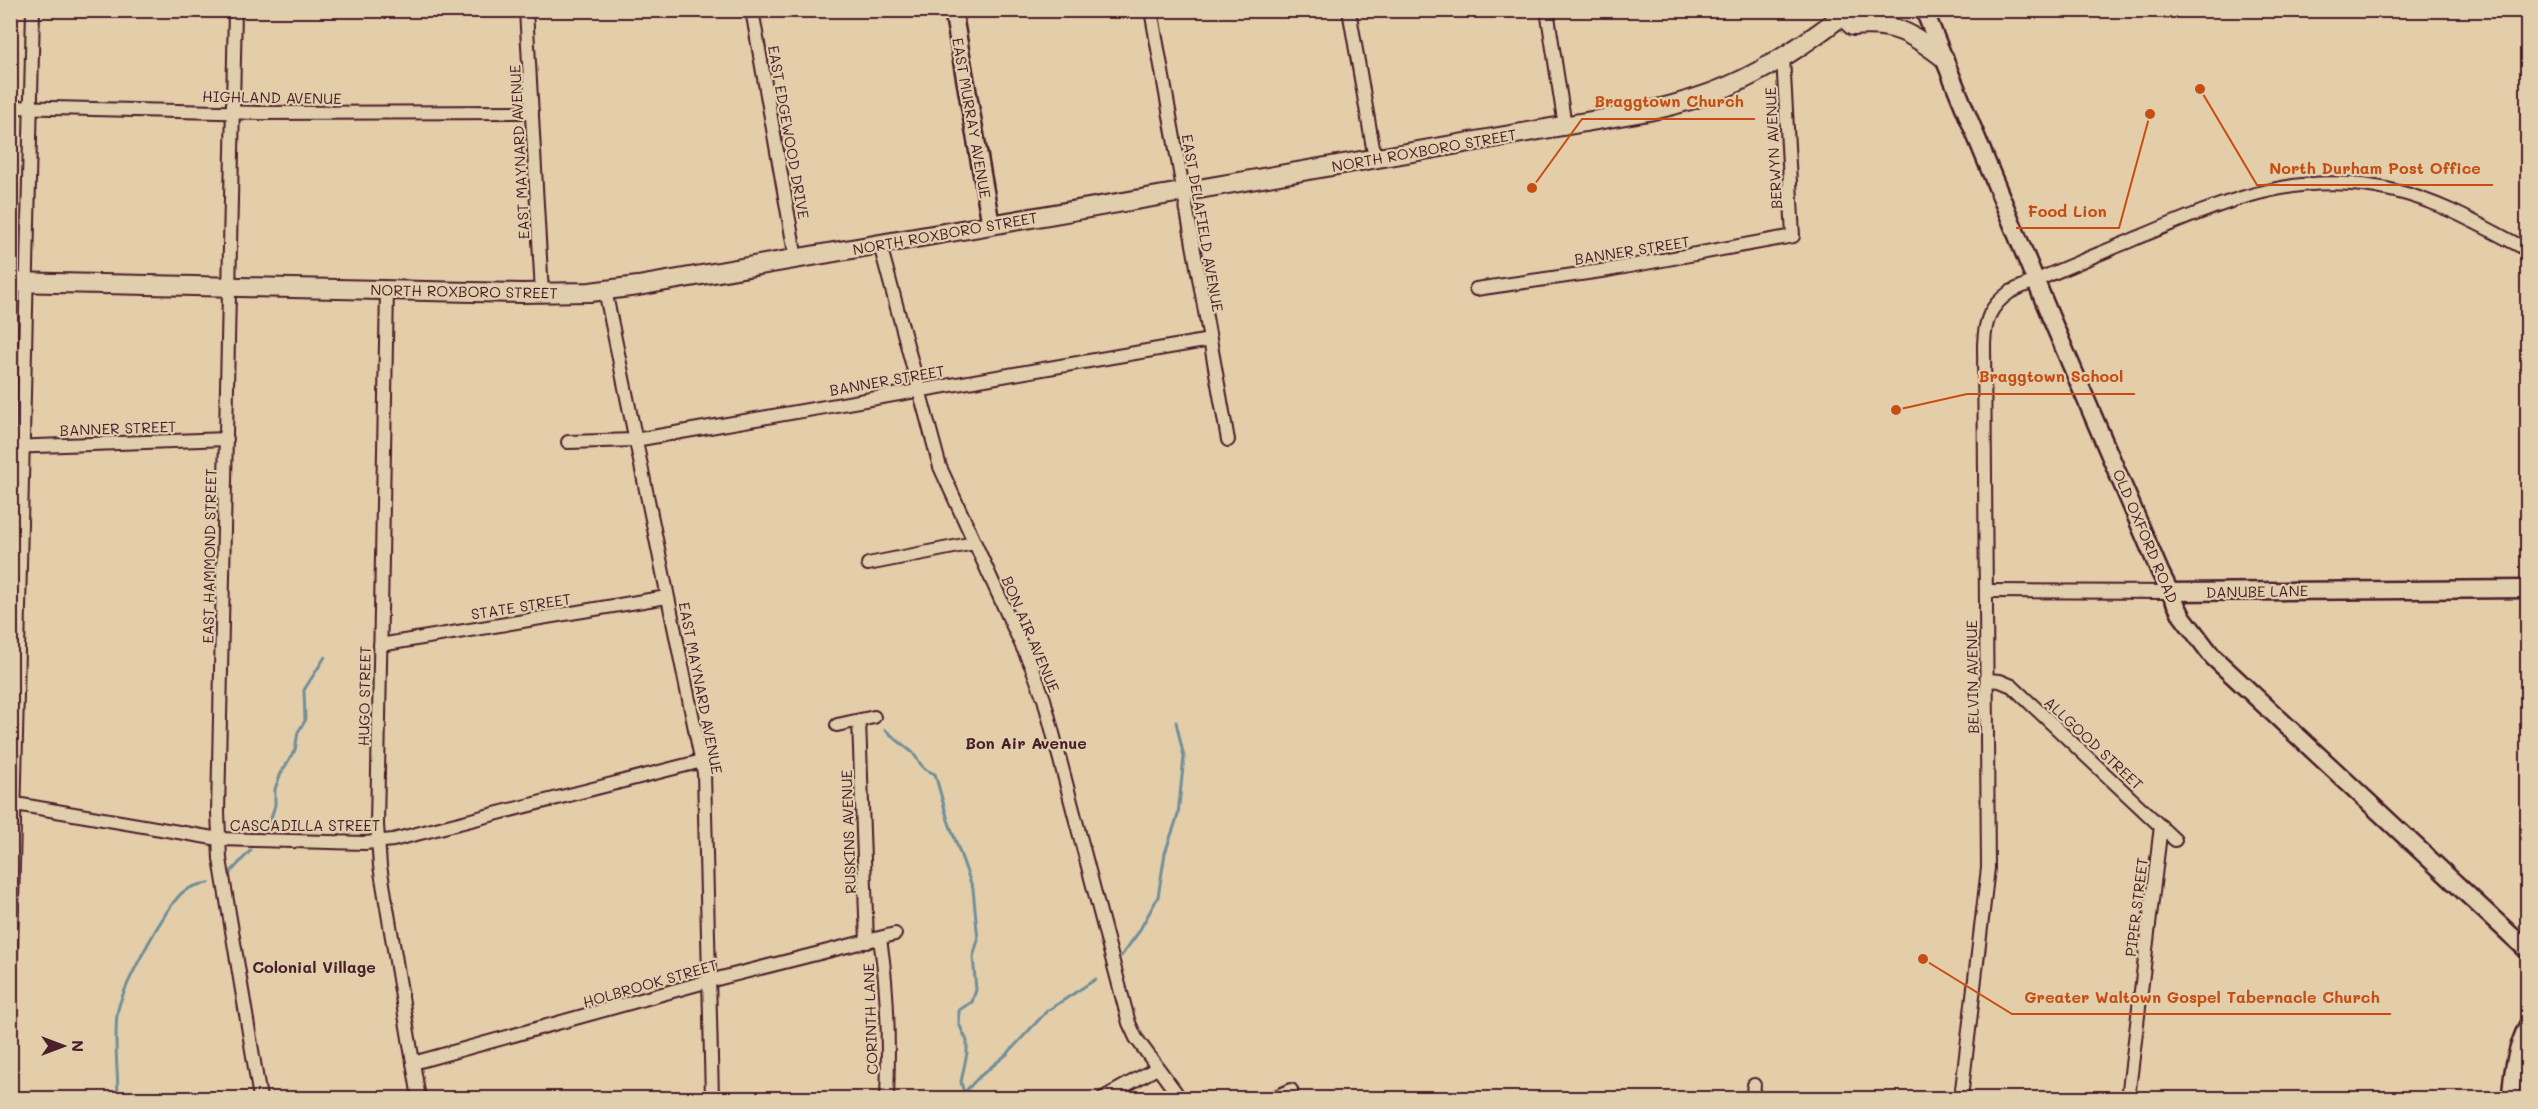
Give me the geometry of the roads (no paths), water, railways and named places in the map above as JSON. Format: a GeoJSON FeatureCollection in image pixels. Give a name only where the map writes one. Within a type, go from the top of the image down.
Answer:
{"type":"FeatureCollection","features":[{"type":"Feature","properties":{"kind":"main road","name":"NORTH ROXBORO STREET"},"geometry":{"type":"LineString","coordinates":[[18,282],[543,293],[605,290],[880,245],[1565,126],[1695,100],[1726,89],[1783,57],[1842,12]]}},
{"type":"Feature","properties":{"kind":"main road"},"geometry":{"type":"LineString","coordinates":[[1842,12],[1853,26],[1880,25],[1903,29],[1944,58]]}},
{"type":"Feature","properties":{"kind":"street"},"geometry":{"type":"LineString","coordinates":[[10,992],[18,282],[30,108],[33,10]]}},
{"type":"Feature","properties":{"kind":"street","name":"EAST HAMMOND STREET"},"geometry":{"type":"LineString","coordinates":[[235,10],[219,839],[260,1098]]}},
{"type":"Feature","properties":{"kind":"street","name":"EAST MAYNARD AVENUE"},"geometry":{"type":"LineString","coordinates":[[526,10],[543,293]]}},
{"type":"Feature","properties":{"kind":"street","name":"EAST EDGEWOOD DRIVE"},"geometry":{"type":"LineString","coordinates":[[752,10],[796,259]]}},
{"type":"Feature","properties":{"kind":"street","name":"EAST MURRAY AVENUE"},"geometry":{"type":"LineString","coordinates":[[953,10],[991,225]]}},
{"type":"Feature","properties":{"kind":"street","name":"EAST DELAFIELD AVENUE"},"geometry":{"type":"LineString","coordinates":[[1151,10],[1227,440]]}},
{"type":"Feature","properties":{"kind":"street"},"geometry":{"type":"LineString","coordinates":[[1349,10],[1375,159]]}},
{"type":"Feature","properties":{"kind":"street"},"geometry":{"type":"LineString","coordinates":[[1547,10],[1565,126]]}},
{"type":"Feature","properties":{"kind":"street","name":"OLD OXFORD ROAD"},"geometry":{"type":"LineString","coordinates":[[1924,10],[2169,592],[2196,638],[2213,657],[2528,951]]}},
{"type":"Feature","properties":{"kind":"street","name":"BERWYN AVENUE"},"geometry":{"type":"LineString","coordinates":[[1783,57],[1793,236]]}},
{"type":"Feature","properties":{"kind":"street","name":"HIGHLAND AVENUE"},"geometry":{"type":"LineString","coordinates":[[10,107],[232,112],[532,112]]}},
{"type":"Feature","properties":{"kind":"street","name":"BELVIN AVENUE"},"geometry":{"type":"LineString","coordinates":[[1961,1098],[1988,868],[1984,375],[1986,324],[1992,307],[2010,292],[2036,280],[2240,197],[2304,184],[2359,184],[2411,195],[2454,212],[2528,250]]}},
{"type":"Feature","properties":{"kind":"street","name":"BANNER STREET"},"geometry":{"type":"LineString","coordinates":[[1476,289],[1619,268],[1793,236]]}},
{"type":"Feature","properties":{"kind":"street","name":"BON AIR AVENUE"},"geometry":{"type":"LineString","coordinates":[[880,245],[940,467],[1033,670],[1044,699],[1126,1016],[1136,1038],[1180,1098]]}},
{"type":"Feature","properties":{"kind":"street","name":"HUGO STREET"},"geometry":{"type":"LineString","coordinates":[[387,290],[378,842],[380,866],[419,1098]]}},
{"type":"Feature","properties":{"kind":"street","name":"EAST MAYNARD AVENUE"},"geometry":{"type":"LineString","coordinates":[[605,290],[702,761],[707,836],[712,1098]]}},
{"type":"Feature","properties":{"kind":"street","name":"BANNER STREET"},"geometry":{"type":"LineString","coordinates":[[568,442],[635,441],[1210,340]]}},
{"type":"Feature","properties":{"kind":"street","name":"BANNER STREET"},"geometry":{"type":"LineString","coordinates":[[16,447],[226,440]]}},
{"type":"Feature","properties":{"kind":"street"},"geometry":{"type":"LineString","coordinates":[[868,564],[974,543]]}},
{"type":"Feature","properties":{"kind":"street","name":"DANUBE LANE"},"geometry":{"type":"LineString","coordinates":[[1986,591],[2528,589]]}},
{"type":"Feature","properties":{"kind":"street","name":"STATE STREET"},"geometry":{"type":"LineString","coordinates":[[380,645],[667,597]]}},
{"type":"Feature","properties":{"kind":"street","name":"ALLGOOD STREET"},"geometry":{"type":"LineString","coordinates":[[1987,680],[2000,681],[2012,686],[2175,840]]}},
{"type":"Feature","properties":{"kind":"street"},"geometry":{"type":"LineString","coordinates":[[837,725],[874,717]]}},
{"type":"Feature","properties":{"kind":"street","name":"RUSKINS AVENUE"},"geometry":{"type":"LineString","coordinates":[[859,721],[873,940]]}},
{"type":"Feature","properties":{"kind":"street","name":"CASCADILLA STREET"},"geometry":{"type":"LineString","coordinates":[[13,803],[219,839],[365,843],[475,820],[702,761]]}},
{"type":"Feature","properties":{"kind":"street","name":"PIPER STREET"},"geometry":{"type":"LineString","coordinates":[[2128,1098],[2161,826]]}},
{"type":"Feature","properties":{"kind":"street","name":"HOLBROOK STREET"},"geometry":{"type":"LineString","coordinates":[[413,1063],[709,981],[895,934]]}},
{"type":"Feature","properties":{"kind":"street","name":"CORINTH LANE"},"geometry":{"type":"LineString","coordinates":[[873,940],[883,957],[887,1046],[886,1098]]}},
{"type":"Feature","properties":{"kind":"street"},"geometry":{"type":"LineString","coordinates":[[2511,1098],[2514,1065],[2528,1025]]}},
{"type":"Feature","properties":{"kind":"street"},"geometry":{"type":"LineString","coordinates":[[1103,1098],[1157,1068]]}},
{"type":"Feature","properties":{"kind":"street"},"geometry":{"type":"LineString","coordinates":[[1752,1098],[1754,1085]]}},
{"type":"Feature","properties":{"kind":"street"},"geometry":{"type":"LineString","coordinates":[[1273,1098],[1291,1090]]}},
{"type":"Feature","properties":{"kind":"waterway"},"geometry":{"type":"LineString","coordinates":[[270,822],[275,805],[275,789],[281,773],[295,750],[298,732],[305,721],[304,690],[325,657]]}},
{"type":"Feature","properties":{"kind":"waterway"},"geometry":{"type":"LineString","coordinates":[[1121,956],[1138,933],[1158,897],[1165,853],[1178,815],[1184,757],[1176,722]]}},
{"type":"Feature","properties":{"kind":"waterway"},"geometry":{"type":"LineString","coordinates":[[885,730],[913,753],[924,769],[935,774],[948,820],[973,889],[978,940],[973,957],[976,990],[972,1002],[959,1010],[959,1024],[967,1041],[961,1082],[964,1093]]}},
{"type":"Feature","properties":{"kind":"waterway"},"geometry":{"type":"LineString","coordinates":[[228,875],[251,850]]}},
{"type":"Feature","properties":{"kind":"waterway"},"geometry":{"type":"LineString","coordinates":[[118,1098],[116,1025],[126,988],[155,931],[175,900],[183,892],[209,883]]}},
{"type":"Feature","properties":{"kind":"waterway"},"geometry":{"type":"LineString","coordinates":[[959,1098],[979,1077],[1007,1054],[1047,1011],[1096,979]]}},
{"type":"Feature","properties":{"kind":"place","name":"North Durham Post Office"},"geometry":{"type":"Point","coordinates":[2200,89]}},
{"type":"Feature","properties":{"kind":"place","name":"Food Lion"},"geometry":{"type":"Point","coordinates":[2150,114]}},
{"type":"Feature","properties":{"kind":"place","name":"Braggtown Church"},"geometry":{"type":"Point","coordinates":[1532,188]}},
{"type":"Feature","properties":{"kind":"place","name":"Braggtown School"},"geometry":{"type":"Point","coordinates":[1896,410]}},
{"type":"Feature","properties":{"kind":"place","name":"Greater Waltown Gospel Tabernacle Church"},"geometry":{"type":"Point","coordinates":[1923,959]}},
{"type":"Feature","properties":{"kind":"district","name":"Bon Air Avenue"},"geometry":{"type":"Point","coordinates":[1026,742]}},
{"type":"Feature","properties":{"kind":"district","name":"Colonial Village"},"geometry":{"type":"Point","coordinates":[314,966]}}]}
